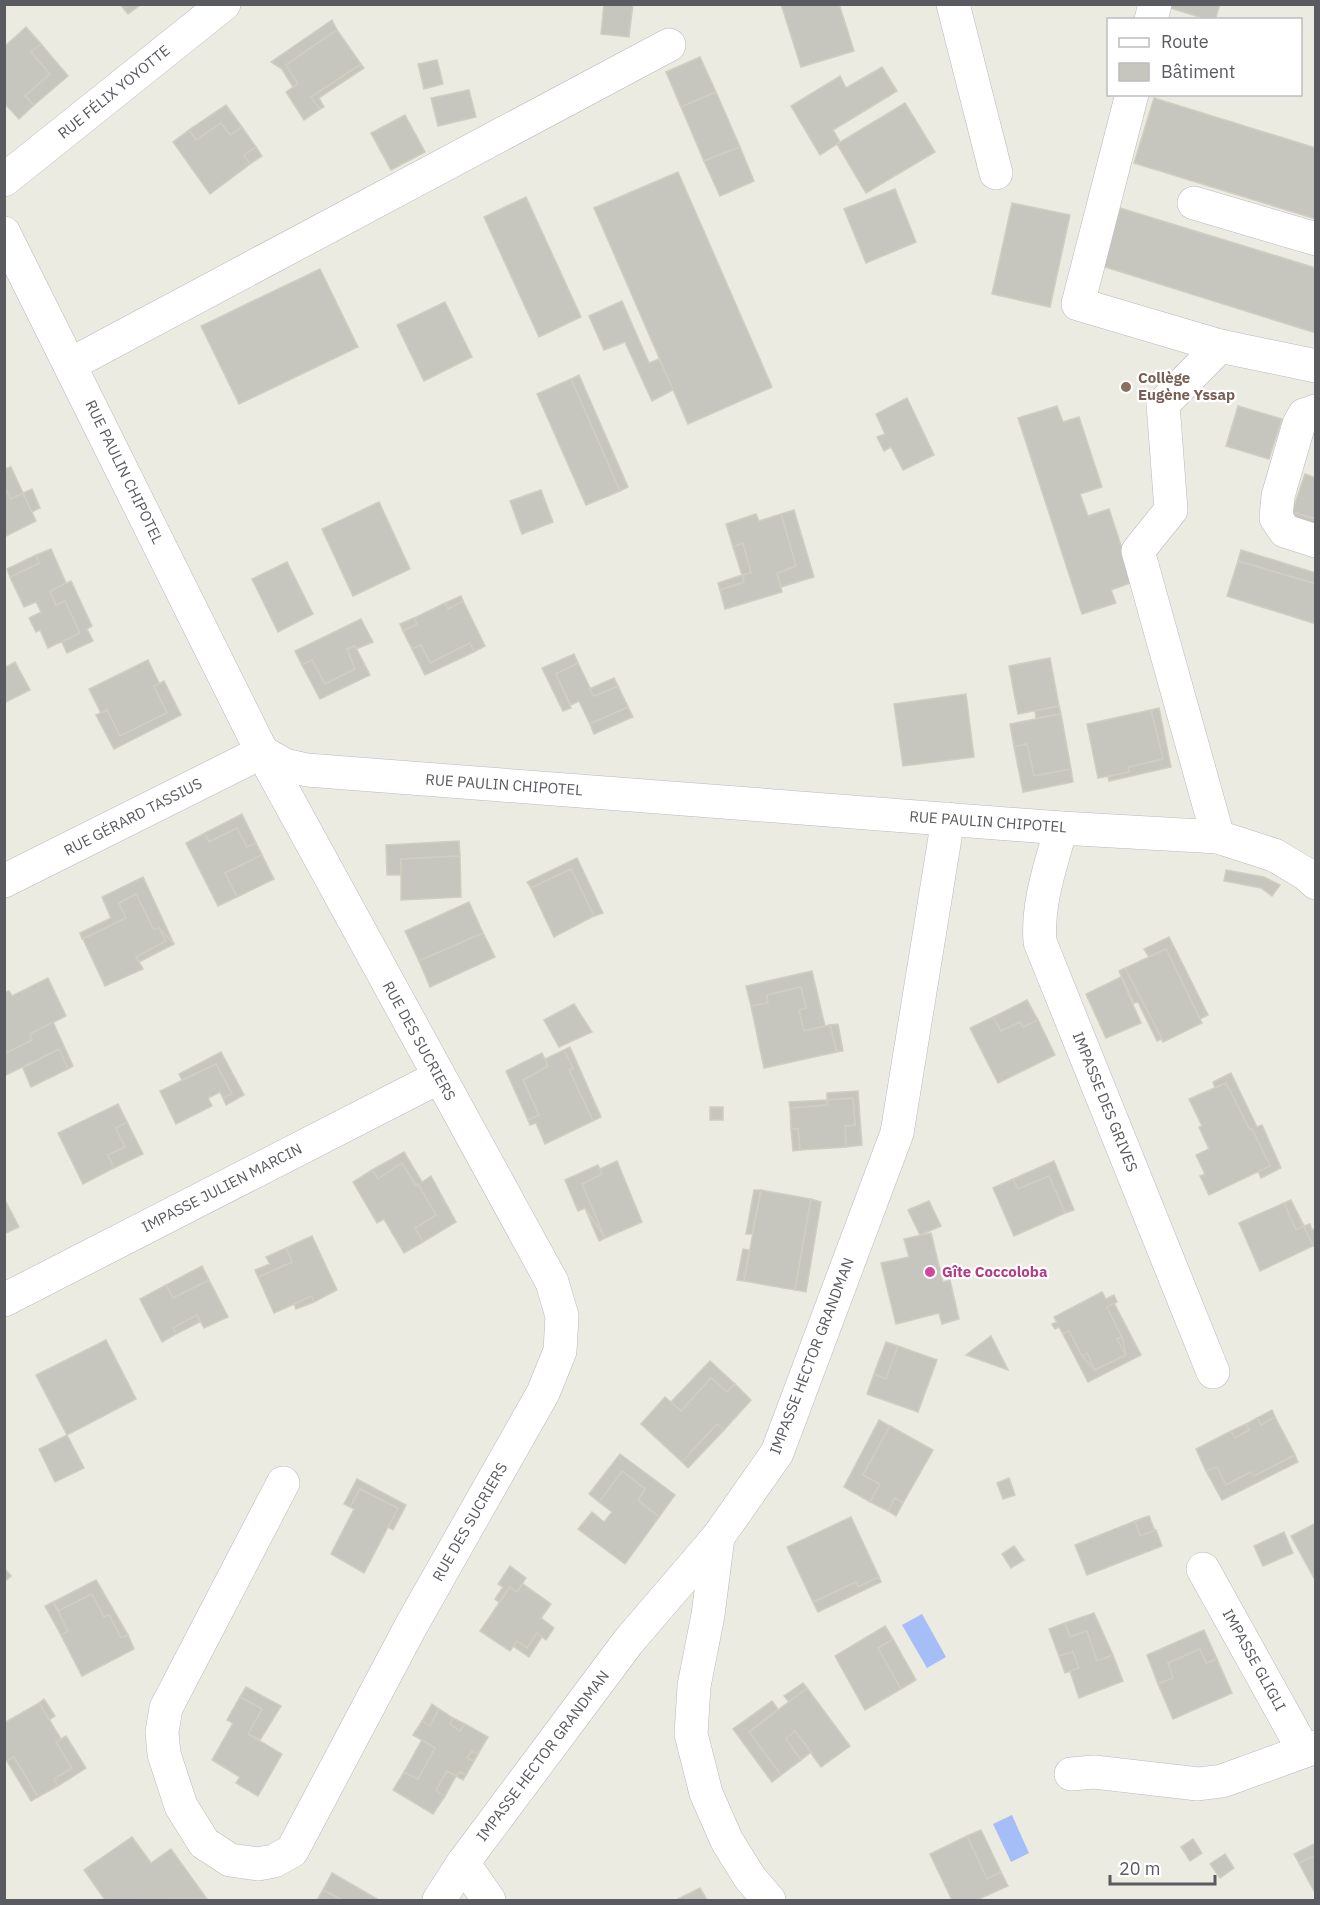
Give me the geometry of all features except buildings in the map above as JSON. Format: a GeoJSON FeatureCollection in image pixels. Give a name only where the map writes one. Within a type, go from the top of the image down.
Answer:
{"type":"FeatureCollection","features":[{"type":"Feature","properties":{"kind":"street","name":"RUE FÉLIX YOYOTTE"},"geometry":{"type":"LineString","coordinates":[[4,180],[224,4]]}},
{"type":"Feature","properties":{"kind":"street"},"geometry":{"type":"LineString","coordinates":[[953,4],[996,173]]}},
{"type":"Feature","properties":{"kind":"street"},"geometry":{"type":"LineString","coordinates":[[71,364],[669,45]]}},
{"type":"Feature","properties":{"kind":"street"},"geometry":{"type":"LineString","coordinates":[[1131,96],[1078,304],[1220,346],[1316,366]]}},
{"type":"Feature","properties":{"kind":"street"},"geometry":{"type":"LineString","coordinates":[[1194,203],[1316,239]]}},
{"type":"Feature","properties":{"kind":"street","name":"RUE PAULIN CHIPOTEL"},"geometry":{"type":"LineString","coordinates":[[4,233],[262,752],[285,765],[307,770],[1061,828],[1218,837],[1274,855],[1306,874],[1316,883]]}},
{"type":"Feature","properties":{"kind":"street"},"geometry":{"type":"LineString","coordinates":[[1218,837],[1138,551],[1171,510],[1163,404],[1220,346]]}},
{"type":"Feature","properties":{"kind":"street"},"geometry":{"type":"LineString","coordinates":[[1316,411],[1304,415],[1299,424],[1278,496],[1276,518],[1285,531],[1316,541]]}},
{"type":"Feature","properties":{"kind":"street","name":"RUE GÉRARD TASSIUS"},"geometry":{"type":"LineString","coordinates":[[4,881],[262,752]]}},
{"type":"Feature","properties":{"kind":"street","name":"RUE DES SUCRIERS"},"geometry":{"type":"LineString","coordinates":[[262,752],[552,1282],[562,1316],[560,1351],[543,1393],[411,1626],[292,1851],[274,1861],[258,1864],[230,1860],[204,1843],[181,1806],[164,1754],[162,1732],[166,1708],[283,1483]]}},
{"type":"Feature","properties":{"kind":"street","name":"IMPASSE HECTOR GRANDMAN"},"geometry":{"type":"LineString","coordinates":[[439,1900],[463,1863],[628,1642],[718,1537],[777,1453],[897,1133],[948,819]]}},
{"type":"Feature","properties":{"kind":"street","name":"IMPASSE DES GRIVES"},"geometry":{"type":"LineString","coordinates":[[1061,828],[1042,898],[1038,921],[1040,942],[1213,1372]]}},
{"type":"Feature","properties":{"kind":"street","name":"IMPASSE JULIEN MARCIN"},"geometry":{"type":"LineString","coordinates":[[4,1300],[439,1077]]}},
{"type":"Feature","properties":{"kind":"street"},"geometry":{"type":"LineString","coordinates":[[718,1537],[708,1615],[694,1686],[691,1734],[706,1793],[727,1841],[750,1878],[769,1900]]}},
{"type":"Feature","properties":{"kind":"street","name":"IMPASSE GLIGLI"},"geometry":{"type":"LineString","coordinates":[[1203,1569],[1310,1749]]}},
{"type":"Feature","properties":{"kind":"street"},"geometry":{"type":"LineString","coordinates":[[1071,1774],[1094,1772],[1198,1784],[1222,1781],[1310,1749]]}},
{"type":"Feature","properties":{"kind":"street"},"geometry":{"type":"LineString","coordinates":[[463,1863],[489,1900]]}},
{"type":"Feature","properties":{"kind":"water"},"geometry":{"type":"Polygon","coordinates":[[[922,1614],[946,1657],[927,1668],[902,1625],[922,1614]]]}},
{"type":"Feature","properties":{"kind":"water"},"geometry":{"type":"Polygon","coordinates":[[[1012,1815],[1029,1853],[1011,1862],[993,1824],[1012,1815]]]}},
{"type":"Feature","properties":{"kind":"place","name":"Collège Eugène Yssap"},"geometry":{"type":"Point","coordinates":[1126,387]}},
{"type":"Feature","properties":{"kind":"place","name":"Gîte Coccoloba"},"geometry":{"type":"Point","coordinates":[930,1272]}}]}
